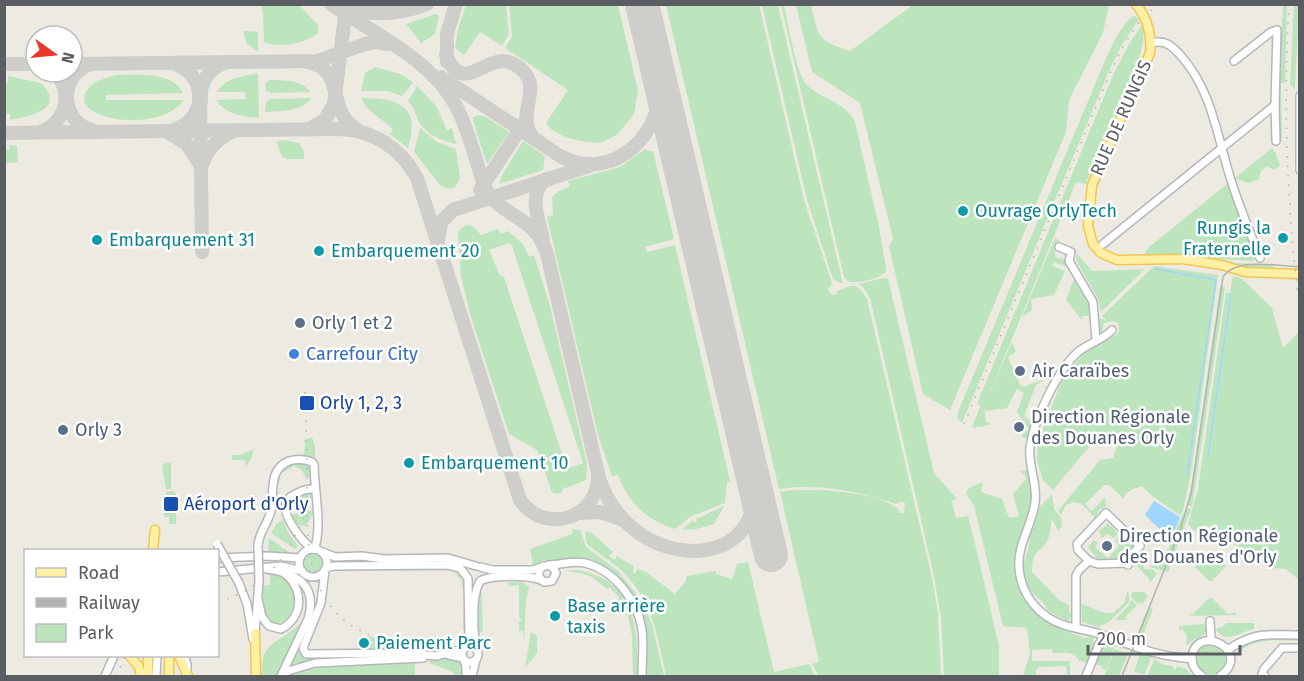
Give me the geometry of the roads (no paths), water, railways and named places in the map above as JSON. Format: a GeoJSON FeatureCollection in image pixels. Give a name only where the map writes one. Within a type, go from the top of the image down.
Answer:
{"type":"FeatureCollection","features":[{"type":"Feature","properties":{"kind":"main road"},"geometry":{"type":"LineString","coordinates":[[1136,4],[1147,20],[1151,44]]}},
{"type":"Feature","properties":{"kind":"main road","name":"RUE DE RUNGIS"},"geometry":{"type":"LineString","coordinates":[[1151,44],[1146,63],[1097,170],[1088,212],[1090,237],[1101,253],[1117,260],[1183,259],[1245,272],[1299,274]]}},
{"type":"Feature","properties":{"kind":"main road"},"geometry":{"type":"LineString","coordinates":[[155,530],[155,548]]}},
{"type":"Feature","properties":{"kind":"main road"},"geometry":{"type":"LineString","coordinates":[[255,633],[256,676]]}},
{"type":"Feature","properties":{"kind":"main road"},"geometry":{"type":"LineString","coordinates":[[131,657],[139,667],[141,676]]}},
{"type":"Feature","properties":{"kind":"main road"},"geometry":{"type":"LineString","coordinates":[[148,657],[148,676]]}},
{"type":"Feature","properties":{"kind":"main road"},"geometry":{"type":"LineString","coordinates":[[169,657],[170,676]]}},
{"type":"Feature","properties":{"kind":"main road"},"geometry":{"type":"LineString","coordinates":[[179,657],[189,675]]}},
{"type":"Feature","properties":{"kind":"street"},"geometry":{"type":"LineString","coordinates":[[1234,61],[1271,32],[1277,30],[1276,141]]}},
{"type":"Feature","properties":{"kind":"street"},"geometry":{"type":"LineString","coordinates":[[1151,44],[1157,41],[1166,42],[1172,46],[1192,69],[1207,96],[1231,181],[1260,258]]}},
{"type":"Feature","properties":{"kind":"street"},"geometry":{"type":"LineString","coordinates":[[1299,96],[1299,170]]}},
{"type":"Feature","properties":{"kind":"street"},"geometry":{"type":"LineString","coordinates":[[1103,244],[1275,105]]}},
{"type":"Feature","properties":{"kind":"street"},"geometry":{"type":"LineString","coordinates":[[1059,247],[1071,252],[1069,261],[1093,302],[1096,340]]}},
{"type":"Feature","properties":{"kind":"street"},"geometry":{"type":"LineString","coordinates":[[1112,330],[1107,336],[1096,340],[1075,355],[1058,374],[1038,422],[1030,451],[1035,481],[1035,502],[1019,556],[1020,580],[1036,608],[1055,622],[1103,635],[1149,652],[1192,659]]}},
{"type":"Feature","properties":{"kind":"street"},"geometry":{"type":"LineString","coordinates":[[255,633],[260,534],[272,508],[275,474],[284,464],[297,460],[313,463],[317,529],[317,541],[313,549],[306,551],[300,558],[302,571]]}},
{"type":"Feature","properties":{"kind":"street"},"geometry":{"type":"LineString","coordinates":[[312,489],[301,491],[289,498],[285,509],[294,528],[307,545],[334,557],[448,558],[492,570],[532,570],[576,562],[592,565],[609,575],[633,603],[640,624],[642,676]]}},
{"type":"Feature","properties":{"kind":"street"},"geometry":{"type":"LineString","coordinates":[[1106,513],[1140,546],[1127,559],[1127,564],[1098,564],[1089,561],[1078,550],[1077,544],[1106,513]]}},
{"type":"Feature","properties":{"kind":"street"},"geometry":{"type":"LineString","coordinates":[[217,544],[239,583],[249,611],[255,648]]}},
{"type":"Feature","properties":{"kind":"street"},"geometry":{"type":"LineString","coordinates":[[323,552],[327,559],[321,603],[303,651],[309,655],[407,653],[444,656],[471,645],[477,649]]}},
{"type":"Feature","properties":{"kind":"street"},"geometry":{"type":"LineString","coordinates":[[219,558],[267,556],[300,558]]}},
{"type":"Feature","properties":{"kind":"street"},"geometry":{"type":"LineString","coordinates":[[1076,628],[1076,576],[1089,561]]}},
{"type":"Feature","properties":{"kind":"street"},"geometry":{"type":"LineString","coordinates":[[219,574],[281,566],[302,571],[314,577],[334,566],[448,565],[460,568],[475,583],[492,577],[516,577],[550,582],[560,570],[567,567],[585,568],[607,578],[626,593]]}},
{"type":"Feature","properties":{"kind":"street"},"geometry":{"type":"LineString","coordinates":[[466,676],[463,658],[469,636],[468,578],[469,569],[478,566]]}},
{"type":"Feature","properties":{"kind":"street"},"geometry":{"type":"LineString","coordinates":[[471,676],[478,655],[474,600],[484,574],[478,566]]}},
{"type":"Feature","properties":{"kind":"street"},"geometry":{"type":"LineString","coordinates":[[546,566],[555,570],[556,576]]}},
{"type":"Feature","properties":{"kind":"street"},"geometry":{"type":"LineString","coordinates":[[541,580],[538,574],[546,566]]}},
{"type":"Feature","properties":{"kind":"street"},"geometry":{"type":"LineString","coordinates":[[261,568],[294,576],[305,584],[309,595],[310,609],[303,632],[284,675]]}},
{"type":"Feature","properties":{"kind":"street"},"geometry":{"type":"LineString","coordinates":[[258,599],[262,617],[269,626],[279,629],[292,622],[298,609],[298,595],[290,578],[282,572]]}},
{"type":"Feature","properties":{"kind":"street"},"geometry":{"type":"LineString","coordinates":[[1210,621],[1211,640]]}},
{"type":"Feature","properties":{"kind":"street"},"geometry":{"type":"LineString","coordinates":[[1086,676],[1103,635]]}},
{"type":"Feature","properties":{"kind":"street"},"geometry":{"type":"LineString","coordinates":[[1227,650],[1248,637],[1299,635]]}},
{"type":"Feature","properties":{"kind":"street"},"geometry":{"type":"LineString","coordinates":[[1202,676],[1194,669],[1192,659],[1194,650],[1199,644],[1211,640],[1223,645],[1227,650],[1230,661],[1224,675]]}},
{"type":"Feature","properties":{"kind":"street"},"geometry":{"type":"LineString","coordinates":[[1265,676],[1262,674],[1264,669],[1282,648],[1299,648]]}},
{"type":"Feature","properties":{"kind":"street"},"geometry":{"type":"LineString","coordinates":[[284,675],[315,663],[444,656],[455,656],[469,662],[476,660]]}},
{"type":"Feature","properties":{"kind":"street"},"geometry":{"type":"LineString","coordinates":[[105,676],[113,657]]}},
{"type":"Feature","properties":{"kind":"street"},"geometry":{"type":"LineString","coordinates":[[156,676],[157,657]]}},
{"type":"Feature","properties":{"kind":"street"},"geometry":{"type":"LineString","coordinates":[[184,657],[189,675]]}},
{"type":"Feature","properties":{"kind":"water"},"geometry":{"type":"Polygon","coordinates":[[[1154,501],[1180,517],[1171,540],[1145,515],[1154,501]]]}},
{"type":"Feature","properties":{"kind":"waterway"},"geometry":{"type":"LineString","coordinates":[[1156,269],[1216,280],[1187,475]]}},
{"type":"Feature","properties":{"kind":"waterway"},"geometry":{"type":"LineString","coordinates":[[1208,456],[1231,294]]}},
{"type":"Feature","properties":{"kind":"tram line"},"geometry":{"type":"LineString","coordinates":[[1122,676],[1180,530],[1191,494],[1223,277],[1229,271],[1247,265],[1269,264],[1300,267]]}},
{"type":"Feature","properties":{"kind":"railway"},"geometry":{"type":"LineString","coordinates":[[1151,11],[1156,4]]}},
{"type":"Feature","properties":{"kind":"railway"},"geometry":{"type":"LineString","coordinates":[[1289,4],[1286,81],[1287,158],[1300,311]]}},
{"type":"Feature","properties":{"kind":"railway"},"geometry":{"type":"LineString","coordinates":[[964,424],[1110,73],[1123,46],[1140,21]]}},
{"type":"Feature","properties":{"kind":"railway"},"geometry":{"type":"LineString","coordinates":[[305,392],[307,522],[313,569],[321,591],[333,609],[351,625],[375,637],[403,643],[451,644]]}},
{"type":"Feature","properties":{"kind":"railway"},"geometry":{"type":"LineString","coordinates":[[219,602],[249,588],[272,570],[290,545],[305,515]]}},
{"type":"Feature","properties":{"kind":"railway"},"geometry":{"type":"LineString","coordinates":[[116,676],[125,657]]}},
{"type":"Feature","properties":{"kind":"place","name":"Ouvrage OrlyTech"},"geometry":{"type":"Point","coordinates":[963,211]}},
{"type":"Feature","properties":{"kind":"place","name":"Rungis la Fraternelle"},"geometry":{"type":"Point","coordinates":[1283,238]}},
{"type":"Feature","properties":{"kind":"place","name":"Embarquement 31"},"geometry":{"type":"Point","coordinates":[97,240]}},
{"type":"Feature","properties":{"kind":"place","name":"Embarquement 20"},"geometry":{"type":"Point","coordinates":[319,251]}},
{"type":"Feature","properties":{"kind":"place","name":"Orly 1 et 2"},"geometry":{"type":"Point","coordinates":[300,323]}},
{"type":"Feature","properties":{"kind":"place","name":"Carrefour City"},"geometry":{"type":"Point","coordinates":[294,354]}},
{"type":"Feature","properties":{"kind":"place","name":"Air Caraïbes"},"geometry":{"type":"Point","coordinates":[1020,371]}},
{"type":"Feature","properties":{"kind":"place","name":"Orly 1, 2, 3"},"geometry":{"type":"Point","coordinates":[307,403]}},
{"type":"Feature","properties":{"kind":"place","name":"Direction Régionale des Douanes Orly"},"geometry":{"type":"Point","coordinates":[1019,427]}},
{"type":"Feature","properties":{"kind":"place","name":"Orly 3"},"geometry":{"type":"Point","coordinates":[63,430]}},
{"type":"Feature","properties":{"kind":"place","name":"Embarquement 10"},"geometry":{"type":"Point","coordinates":[409,463]}},
{"type":"Feature","properties":{"kind":"place","name":"Aéroport d'Orly"},"geometry":{"type":"Point","coordinates":[171,504]}},
{"type":"Feature","properties":{"kind":"place","name":"Direction Régionale des Douanes d'Orly"},"geometry":{"type":"Point","coordinates":[1107,546]}},
{"type":"Feature","properties":{"kind":"place","name":"Base arrière taxis"},"geometry":{"type":"Point","coordinates":[555,616]}},
{"type":"Feature","properties":{"kind":"place","name":"Paiement Parc"},"geometry":{"type":"Point","coordinates":[364,643]}}]}
